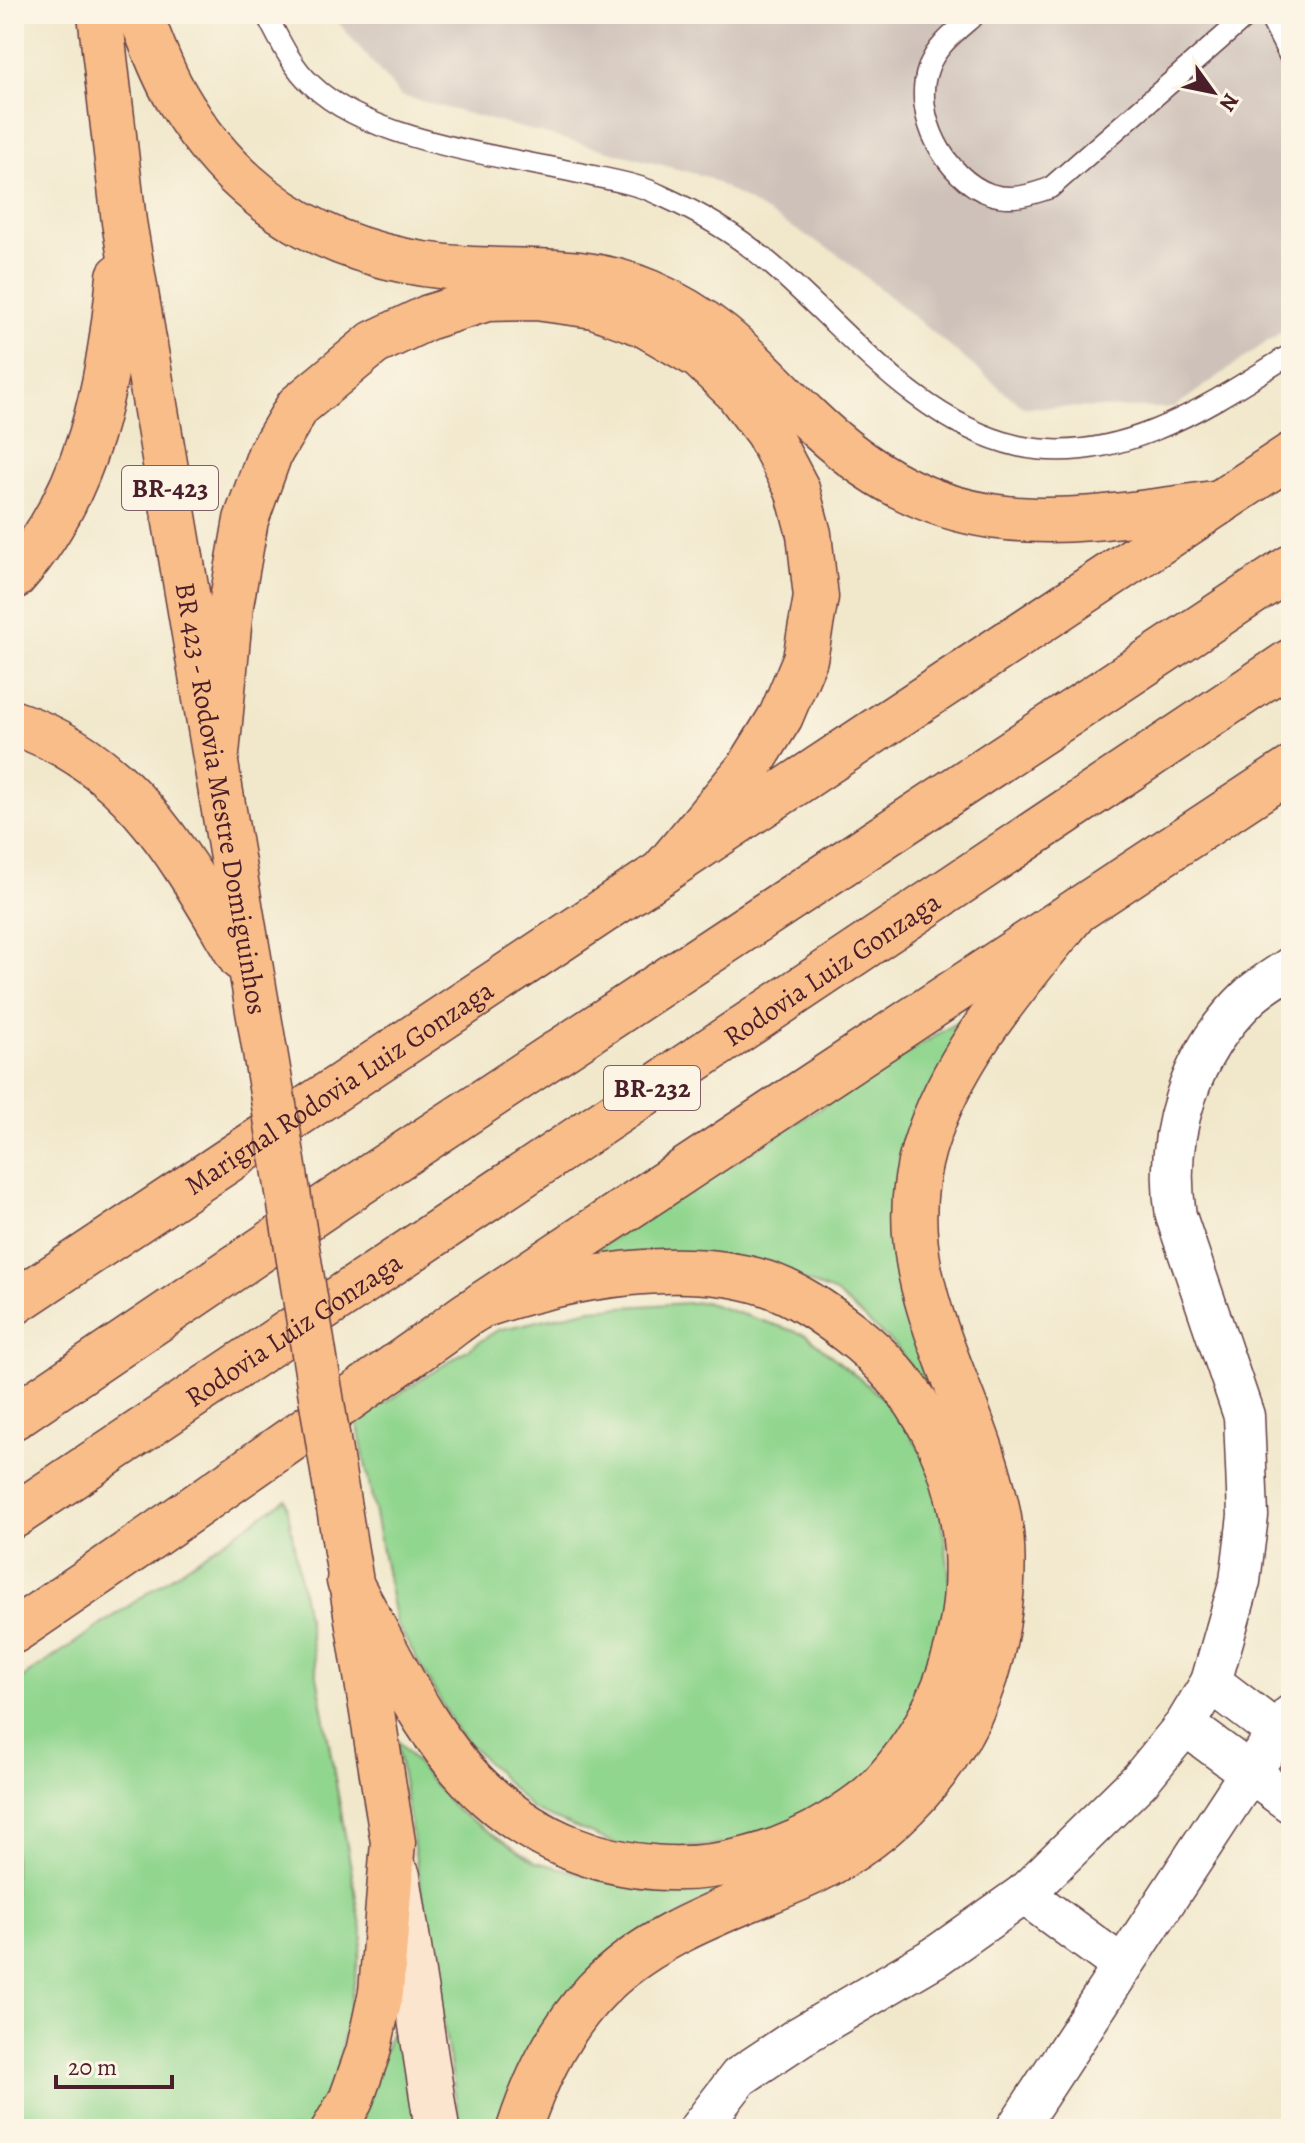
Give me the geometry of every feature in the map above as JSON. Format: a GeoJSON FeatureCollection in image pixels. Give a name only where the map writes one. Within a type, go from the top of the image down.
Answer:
{"type":"FeatureCollection","features":[{"type":"Feature","properties":{"kind":"main road","name":"BR 423 - Rodovia Mestre Domiguinhos"},"geometry":{"type":"LineString","coordinates":[[100,14],[124,222],[217,754],[393,1842],[381,1992],[368,2052],[351,2100],[334,2129]]}},
{"type":"Feature","properties":{"kind":"main road"},"geometry":{"type":"LineString","coordinates":[[140,14],[175,96],[226,166],[278,211],[331,240],[430,266],[590,273],[657,296],[705,320],[732,341],[807,418],[879,478],[954,510],[1011,520],[1056,520],[1114,517],[1221,502]]}},
{"type":"Feature","properties":{"kind":"main road"},"geometry":{"type":"LineString","coordinates":[[14,577],[35,554],[66,504],[86,455],[109,362],[124,222]]}},
{"type":"Feature","properties":{"kind":"main road"},"geometry":{"type":"LineString","coordinates":[[217,754],[231,605],[246,520],[270,453],[298,406],[374,343],[429,317],[487,299],[536,298],[594,306],[643,324],[700,357],[736,391],[767,432],[791,478],[809,534],[816,597],[805,659],[781,716],[750,766],[662,872]]}},
{"type":"Feature","properties":{"kind":"main road","name":"Marignal Rodovia Luiz Gonzaga"},"geometry":{"type":"LineString","coordinates":[[14,1303],[1291,455]]}},
{"type":"Feature","properties":{"kind":"main road","name":"BR-232"},"geometry":{"type":"LineString","coordinates":[[14,1417],[342,1195],[1291,567]]}},
{"type":"Feature","properties":{"kind":"main road","name":"Rodovia Luiz Gonzaga"},"geometry":{"type":"LineString","coordinates":[[14,1516],[1291,661]]}},
{"type":"Feature","properties":{"kind":"main road"},"geometry":{"type":"LineString","coordinates":[[14,723],[49,735],[84,754],[117,780],[171,845],[254,982]]}},
{"type":"Feature","properties":{"kind":"main road"},"geometry":{"type":"LineString","coordinates":[[14,1631],[119,1561],[481,1305],[1291,769]]}},
{"type":"Feature","properties":{"kind":"main road"},"geometry":{"type":"LineString","coordinates":[[519,2129],[547,2059],[597,1990],[664,1941],[706,1918],[849,1854],[882,1828],[929,1780],[957,1740],[979,1694],[995,1638],[1001,1574],[999,1520],[987,1470],[937,1341],[920,1280],[914,1222],[917,1187],[924,1149],[967,1052],[995,1011],[1073,915]]}},
{"type":"Feature","properties":{"kind":"main road"},"geometry":{"type":"LineString","coordinates":[[14,1269],[124,1228]]}},
{"type":"Feature","properties":{"kind":"main road"},"geometry":{"type":"LineString","coordinates":[[349,1581],[429,1722],[454,1759],[488,1797],[554,1842],[603,1861],[690,1870],[777,1852],[847,1814],[881,1787],[937,1707],[955,1661],[964,1619],[966,1535],[943,1447],[920,1408],[873,1350],[801,1299],[765,1283],[723,1275],[628,1273],[481,1305]]}},
{"type":"Feature","properties":{"kind":"main road"},"geometry":{"type":"LineString","coordinates":[[14,1645],[119,1561]]}},
{"type":"Feature","properties":{"kind":"main road"},"geometry":{"type":"LineString","coordinates":[[393,1842],[437,2129]]}},
{"type":"Feature","properties":{"kind":"street"},"geometry":{"type":"LineString","coordinates":[[699,2129],[739,2077],[799,2037],[935,1957],[1024,1894],[1141,1779],[1185,1725],[1211,1682],[1240,1581],[1244,1555],[1248,1516],[1244,1416],[1176,1216],[1171,1186],[1172,1147],[1186,1092],[1214,1042],[1250,996],[1291,967]]}},
{"type":"Feature","properties":{"kind":"street"},"geometry":{"type":"LineString","coordinates":[[1016,2129],[1250,1772],[1287,1730],[1211,1682]]}},
{"type":"Feature","properties":{"kind":"street"},"geometry":{"type":"LineString","coordinates":[[1185,1725],[1291,1803]]}},
{"type":"Feature","properties":{"kind":"street"},"geometry":{"type":"LineString","coordinates":[[1024,1894],[1122,1966]]}},
{"type":"Feature","properties":{"kind":"lane"},"geometry":{"type":"LineString","coordinates":[[266,14],[284,50],[312,85],[375,125],[656,193],[708,218],[770,263],[917,396],[974,429],[1019,446],[1079,450],[1144,436],[1222,397],[1291,354]]}},
{"type":"Feature","properties":{"kind":"lane"},"geometry":{"type":"LineString","coordinates":[[976,14],[947,41],[929,65],[923,85],[923,112],[942,151],[963,180],[991,195],[1021,198],[1050,188],[1249,14]]}},
{"type":"Feature","properties":{"kind":"lane"},"geometry":{"type":"LineString","coordinates":[[1268,14],[1291,59]]}},
{"type":"Feature","properties":{"kind":"shaded area"},"geometry":{"type":"Polygon","coordinates":[[[331,14],[1291,14],[1291,325],[1173,408],[1023,407],[839,255],[707,177],[401,96],[331,14]]]}},
{"type":"Feature","properties":{"kind":"green space"},"geometry":{"type":"Polygon","coordinates":[[[970,1014],[906,1194],[957,1431],[897,1348],[836,1293],[762,1265],[558,1273],[970,1014]]]}},
{"type":"Feature","properties":{"kind":"green space"},"geometry":{"type":"Polygon","coordinates":[[[704,1302],[806,1335],[893,1406],[937,1477],[951,1589],[919,1708],[865,1786],[759,1841],[636,1852],[533,1810],[458,1732],[396,1623],[357,1421],[498,1330],[591,1309],[704,1302]]]}},
{"type":"Feature","properties":{"kind":"green space"},"geometry":{"type":"Polygon","coordinates":[[[286,1499],[363,1937],[337,2071],[307,2129],[14,2129],[14,1684],[286,1499]]]}},
{"type":"Feature","properties":{"kind":"green space"},"geometry":{"type":"Polygon","coordinates":[[[396,1739],[456,1810],[536,1862],[666,1894],[725,1887],[657,1931],[498,2129],[461,2129],[396,1739]]]}},
{"type":"Feature","properties":{"kind":"green space"},"geometry":{"type":"Polygon","coordinates":[[[399,2011],[418,2129],[357,2129],[399,2011]]]}}]}
